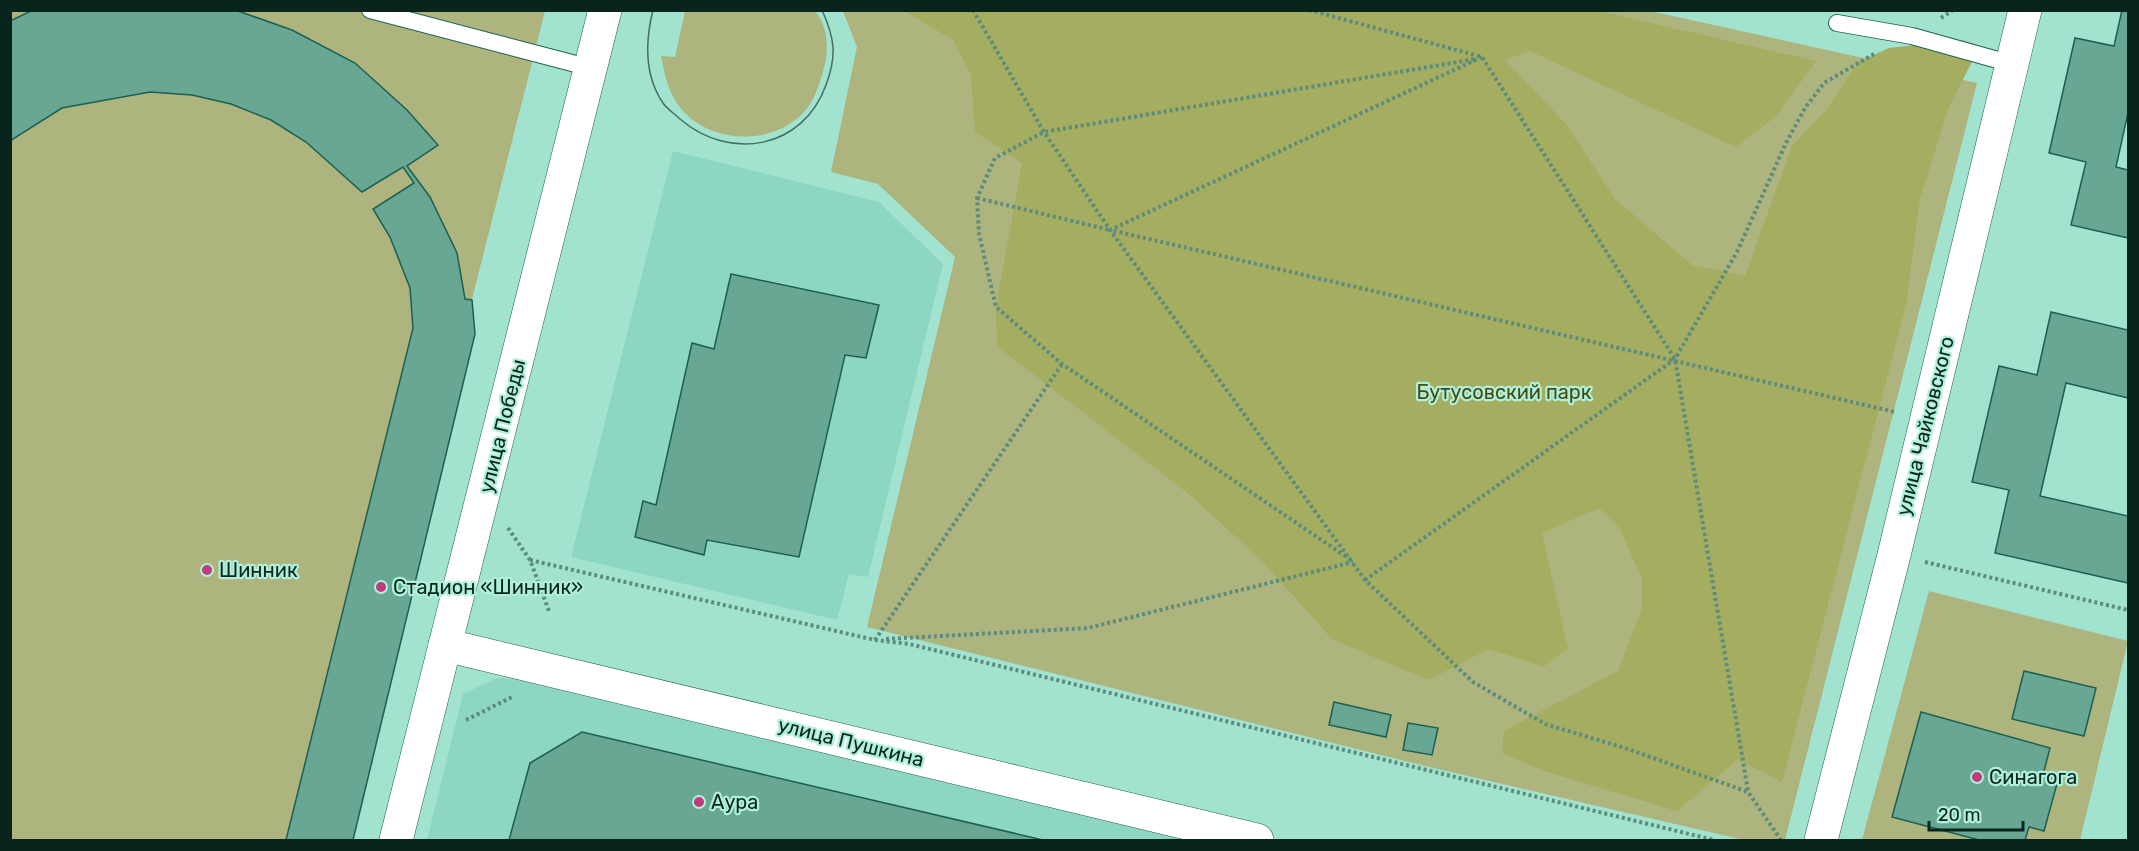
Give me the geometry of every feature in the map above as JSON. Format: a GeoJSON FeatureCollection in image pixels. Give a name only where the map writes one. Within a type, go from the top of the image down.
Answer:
{"type":"FeatureCollection","features":[{"type":"Feature","properties":{"kind":"street","name":"улица Победы"},"geometry":{"type":"LineString","coordinates":[[396,840],[605,10]]}},
{"type":"Feature","properties":{"kind":"street","name":"улица Чайковского"},"geometry":{"type":"LineString","coordinates":[[1821,840],[1894,555],[2025,10]]}},
{"type":"Feature","properties":{"kind":"street","name":"улица Пушкина"},"geometry":{"type":"LineString","coordinates":[[445,645],[1257,840]]}},
{"type":"Feature","properties":{"kind":"lane"},"geometry":{"type":"LineString","coordinates":[[370,10],[591,68]]}},
{"type":"Feature","properties":{"kind":"lane"},"geometry":{"type":"LineString","coordinates":[[1837,23],[1912,36],[2012,64]]}},
{"type":"Feature","properties":{"kind":"path"},"geometry":{"type":"LineString","coordinates":[[973,10],[1044,132],[1110,230],[1365,580],[1473,682],[1545,724],[1624,748],[1748,792]]}},
{"type":"Feature","properties":{"kind":"path"},"geometry":{"type":"LineString","coordinates":[[1309,10],[1482,57],[1675,359],[1748,792],[1780,840]]}},
{"type":"Feature","properties":{"kind":"path"},"geometry":{"type":"LineString","coordinates":[[1365,580],[1675,359],[1737,252],[1786,143],[1805,108],[1824,83],[1858,62],[1912,36],[1953,10]]}},
{"type":"Feature","properties":{"kind":"path"},"geometry":{"type":"LineString","coordinates":[[1354,562],[1062,364],[996,307],[979,234],[977,198],[995,158],[1044,132],[1482,57]]}},
{"type":"Feature","properties":{"kind":"path"},"geometry":{"type":"LineString","coordinates":[[1110,230],[1482,57]]}},
{"type":"Feature","properties":{"kind":"path"},"geometry":{"type":"LineString","coordinates":[[977,198],[1675,359],[1927,420]]}},
{"type":"Feature","properties":{"kind":"path"},"geometry":{"type":"LineString","coordinates":[[875,640],[1062,364]]}},
{"type":"Feature","properties":{"kind":"path"},"geometry":{"type":"LineString","coordinates":[[506,525],[530,560],[549,611]]}},
{"type":"Feature","properties":{"kind":"path"},"geometry":{"type":"LineString","coordinates":[[1894,555],[2128,610]]}},
{"type":"Feature","properties":{"kind":"path"},"geometry":{"type":"LineString","coordinates":[[530,560],[875,640],[920,647],[1714,840]]}},
{"type":"Feature","properties":{"kind":"path"},"geometry":{"type":"LineString","coordinates":[[875,640],[1088,628],[1354,562]]}},
{"type":"Feature","properties":{"kind":"path"},"geometry":{"type":"LineString","coordinates":[[466,720],[519,694]]}},
{"type":"Feature","properties":{"kind":"shaded area"},"geometry":{"type":"Polygon","coordinates":[[[673,151],[879,202],[943,264],[868,577],[849,574],[837,620],[571,557],[673,151]]]}},
{"type":"Feature","properties":{"kind":"shaded area"},"geometry":{"type":"Polygon","coordinates":[[[496,678],[524,679],[1189,840],[427,840],[463,694],[496,678]]]}},
{"type":"Feature","properties":{"kind":"green space","name":"Бутусовский парк"},"geometry":{"type":"Polygon","coordinates":[[[1595,10],[1816,61],[1776,116],[1736,147],[1530,51],[1505,60],[1566,124],[1615,199],[1692,265],[1745,276],[1792,146],[1827,109],[1858,62],[1889,48],[1962,40],[1980,46],[1948,109],[1920,199],[1906,304],[1782,782],[1738,759],[1677,811],[1544,771],[1502,753],[1504,731],[1618,671],[1642,609],[1642,579],[1620,529],[1599,508],[1542,533],[1568,648],[1543,667],[1489,649],[1428,680],[1332,639],[1262,561],[1189,494],[997,346],[996,307],[1022,163],[975,132],[971,75],[953,40],[905,11],[1595,10]]]}},
{"type":"Feature","properties":{"kind":"green space","name":"Шинник"},"geometry":{"type":"Polygon","coordinates":[[[10,11],[545,11],[335,840],[11,840],[10,11]]]}},
{"type":"Feature","properties":{"kind":"green space"},"geometry":{"type":"Polygon","coordinates":[[[685,11],[815,11],[825,32],[826,56],[817,89],[807,109],[789,125],[754,136],[718,133],[701,125],[686,114],[670,90],[661,56],[675,57],[685,11]]]}},
{"type":"Feature","properties":{"kind":"green space","name":"Бутусовский парк"},"geometry":{"type":"Polygon","coordinates":[[[843,11],[1650,11],[1977,83],[1785,840],[1744,840],[1425,766],[867,627],[955,257],[878,184],[831,172],[857,47],[843,11]]]}},
{"type":"Feature","properties":{"kind":"green space"},"geometry":{"type":"Polygon","coordinates":[[[1929,591],[2128,641],[2080,840],[2025,840],[2029,827],[2044,830],[2058,780],[2043,775],[2050,748],[1921,712],[1892,817],[1979,840],[1862,840],[1929,591]]]}},
{"type":"Feature","properties":{"kind":"building","name":"Стадион «Шинник»"},"geometry":{"type":"Polygon","coordinates":[[[33,10],[235,10],[292,30],[355,63],[407,110],[438,145],[407,166],[430,197],[457,253],[465,299],[472,300],[475,334],[353,840],[286,840],[413,328],[410,288],[390,237],[373,209],[414,183],[403,167],[362,192],[306,142],[271,120],[231,104],[192,95],[150,92],[62,108],[10,141],[10,21],[33,10]]]}},
{"type":"Feature","properties":{"kind":"building"},"geometry":{"type":"Polygon","coordinates":[[[2122,10],[2128,10],[2128,113],[2116,167],[2128,170],[2128,238],[2071,225],[2086,162],[2049,153],[2075,38],[2114,46],[2122,10]]]}},
{"type":"Feature","properties":{"kind":"building"},"geometry":{"type":"Polygon","coordinates":[[[731,274],[879,305],[866,358],[845,355],[799,557],[707,540],[704,555],[635,537],[643,501],[656,505],[692,343],[714,349],[731,274]]]}},
{"type":"Feature","properties":{"kind":"building"},"geometry":{"type":"Polygon","coordinates":[[[2051,312],[2128,330],[2128,398],[2066,383],[2040,496],[2128,516],[2128,583],[1995,553],[2009,490],[1972,482],[1999,366],[2037,375],[2051,312]]]}},
{"type":"Feature","properties":{"kind":"building"},"geometry":{"type":"Polygon","coordinates":[[[2024,671],[2096,688],[2084,736],[2012,719],[2024,671]]]}},
{"type":"Feature","properties":{"kind":"building"},"geometry":{"type":"Polygon","coordinates":[[[1334,702],[1391,715],[1386,737],[1329,725],[1334,702]]]}},
{"type":"Feature","properties":{"kind":"building","name":"Синагога"},"geometry":{"type":"Polygon","coordinates":[[[1921,712],[2050,748],[2043,775],[2058,780],[2044,831],[2029,827],[2025,840],[1979,840],[1892,817],[1921,712]]]}},
{"type":"Feature","properties":{"kind":"building"},"geometry":{"type":"Polygon","coordinates":[[[1408,723],[1438,728],[1432,755],[1403,750],[1408,723]]]}},
{"type":"Feature","properties":{"kind":"building","name":"Аура"},"geometry":{"type":"Polygon","coordinates":[[[582,732],[1043,840],[509,840],[530,763],[582,732]]]}},
{"type":"Feature","properties":{"kind":"tram line"},"geometry":{"type":"LineString","coordinates":[[653,10],[648,46],[649,70],[663,103],[700,133],[721,141],[742,144],[763,142],[783,135],[801,123],[815,107],[826,85],[833,56],[830,30],[822,10]]}},
{"type":"Feature","properties":{"kind":"place","name":"Шинник"},"geometry":{"type":"Point","coordinates":[207,570]}},
{"type":"Feature","properties":{"kind":"place","name":"Стадион «Шинник»"},"geometry":{"type":"Point","coordinates":[381,587]}},
{"type":"Feature","properties":{"kind":"place","name":"Синагога"},"geometry":{"type":"Point","coordinates":[1977,777]}},
{"type":"Feature","properties":{"kind":"place","name":"Аура"},"geometry":{"type":"Point","coordinates":[699,802]}}]}
